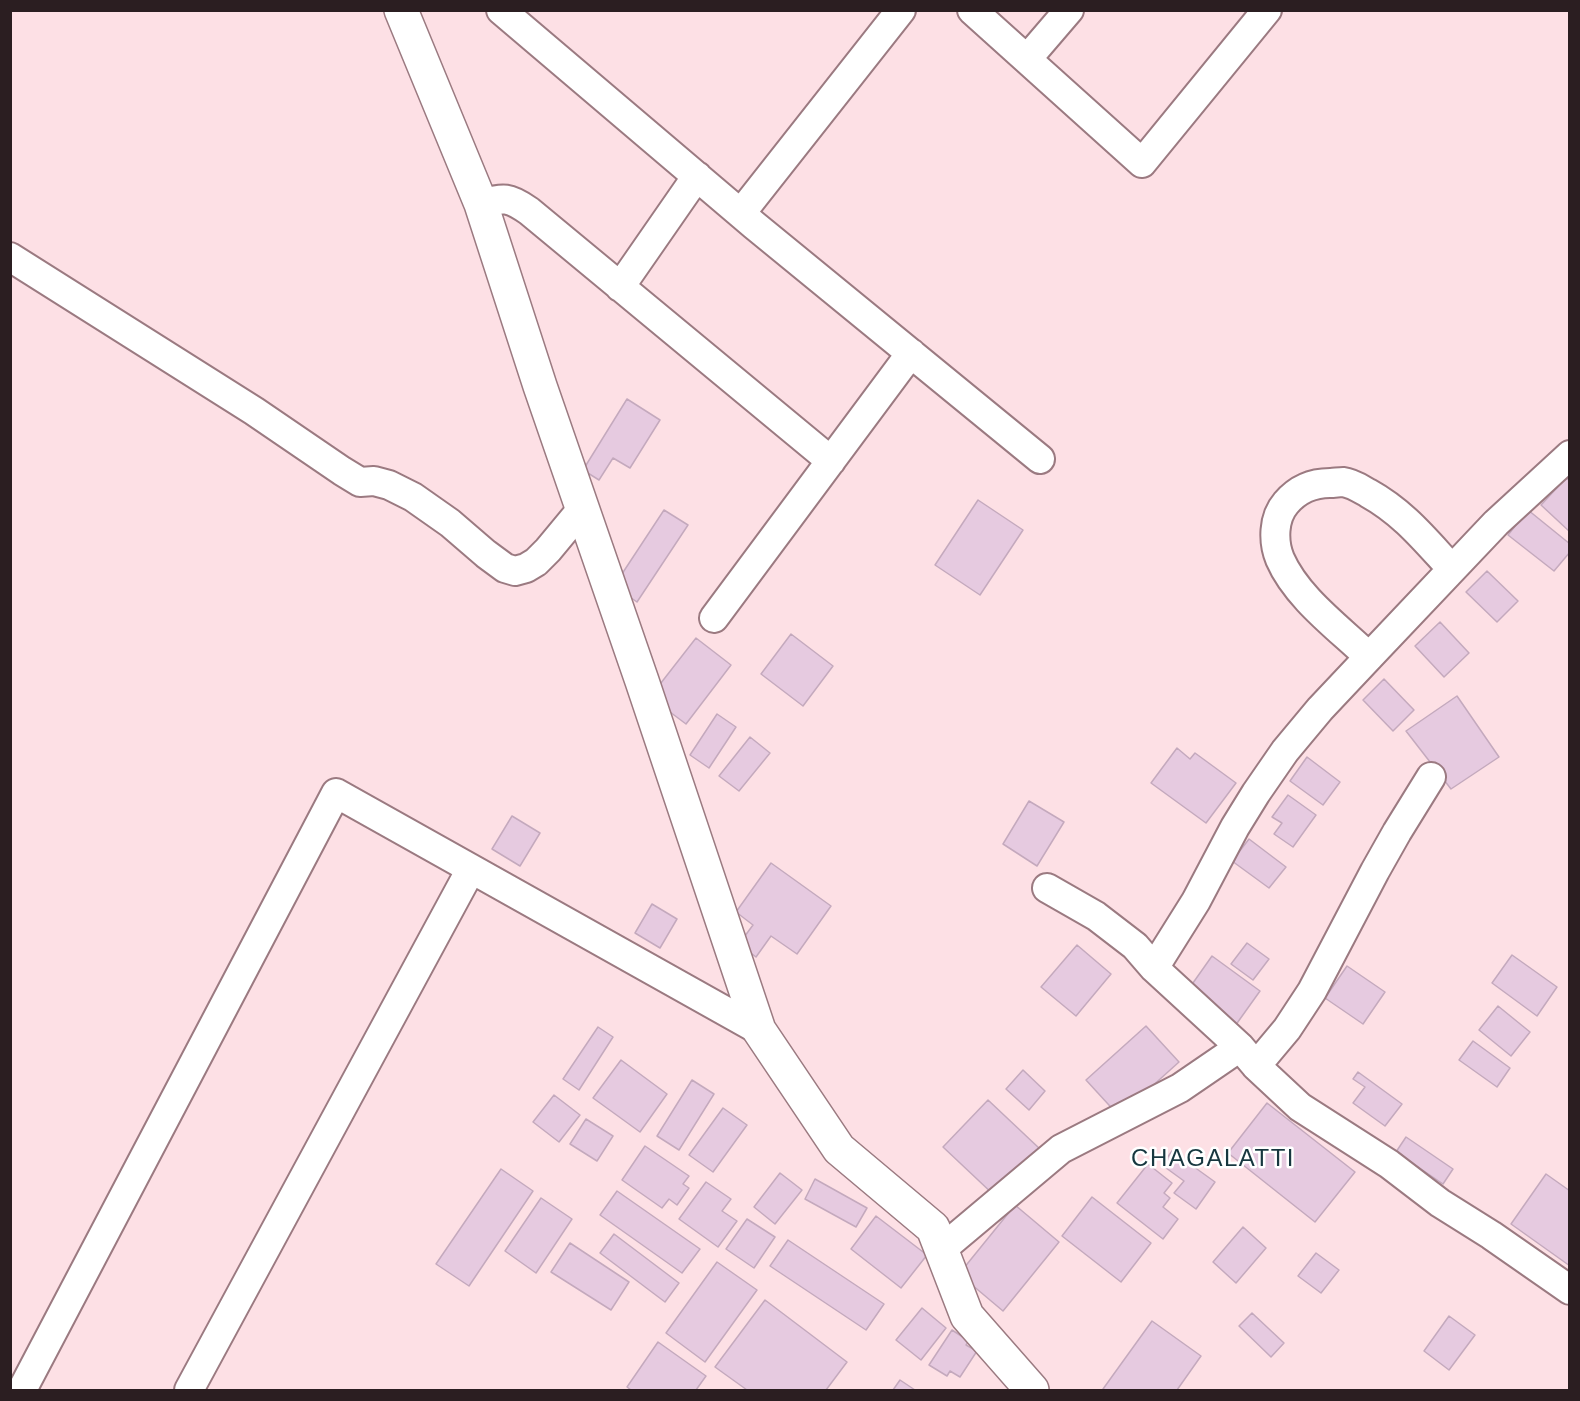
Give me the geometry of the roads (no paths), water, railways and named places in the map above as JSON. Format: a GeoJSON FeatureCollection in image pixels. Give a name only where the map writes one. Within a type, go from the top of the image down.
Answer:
{"type":"FeatureCollection","features":[{"type":"Feature","properties":{"kind":"street"},"geometry":{"type":"LineString","coordinates":[[401,10],[481,204],[759,1030],[839,1149],[933,1228],[967,1316],[1032,1390]]}},
{"type":"Feature","properties":{"kind":"street"},"geometry":{"type":"LineString","coordinates":[[501,10],[741,213],[1040,459]]}},
{"type":"Feature","properties":{"kind":"street"},"geometry":{"type":"LineString","coordinates":[[741,213],[901,10]]}},
{"type":"Feature","properties":{"kind":"street"},"geometry":{"type":"LineString","coordinates":[[972,10],[1142,163],[1267,10]]}},
{"type":"Feature","properties":{"kind":"street"},"geometry":{"type":"LineString","coordinates":[[1027,59],[1069,10]]}},
{"type":"Feature","properties":{"kind":"street"},"geometry":{"type":"LineString","coordinates":[[620,287],[697,176]]}},
{"type":"Feature","properties":{"kind":"street"},"geometry":{"type":"LineString","coordinates":[[481,204],[500,198],[516,202],[831,461]]}},
{"type":"Feature","properties":{"kind":"street"},"geometry":{"type":"LineString","coordinates":[[10,257],[254,411],[360,482],[374,481],[389,485],[413,497],[450,523],[505,568],[515,571],[536,562],[582,509]]}},
{"type":"Feature","properties":{"kind":"street"},"geometry":{"type":"LineString","coordinates":[[714,618],[911,353]]}},
{"type":"Feature","properties":{"kind":"street"},"geometry":{"type":"LineString","coordinates":[[1154,968],[1196,901],[1235,827],[1285,751],[1368,657],[1496,523],[1569,455]]}},
{"type":"Feature","properties":{"kind":"street"},"geometry":{"type":"LineString","coordinates":[[1368,657],[1304,594],[1289,576],[1280,558],[1276,542],[1278,514],[1284,504],[1310,485],[1344,482],[1383,501],[1408,520],[1452,569]]}},
{"type":"Feature","properties":{"kind":"street"},"geometry":{"type":"LineString","coordinates":[[942,1249],[1061,1149],[1180,1088],[1248,1057],[1287,1029],[1312,991],[1381,861],[1431,777]]}},
{"type":"Feature","properties":{"kind":"street"},"geometry":{"type":"LineString","coordinates":[[22,1390],[336,793],[759,1030]]}},
{"type":"Feature","properties":{"kind":"street"},"geometry":{"type":"LineString","coordinates":[[189,1390],[471,869]]}},
{"type":"Feature","properties":{"kind":"street"},"geometry":{"type":"LineString","coordinates":[[1047,888],[1096,916],[1135,946],[1154,968],[1300,1107],[1389,1164],[1440,1203],[1491,1235],[1569,1290]]}},
{"type":"Feature","properties":{"kind":"district","name":"CHAGALATTI"},"geometry":{"type":"Point","coordinates":[1213,1159]}}]}
